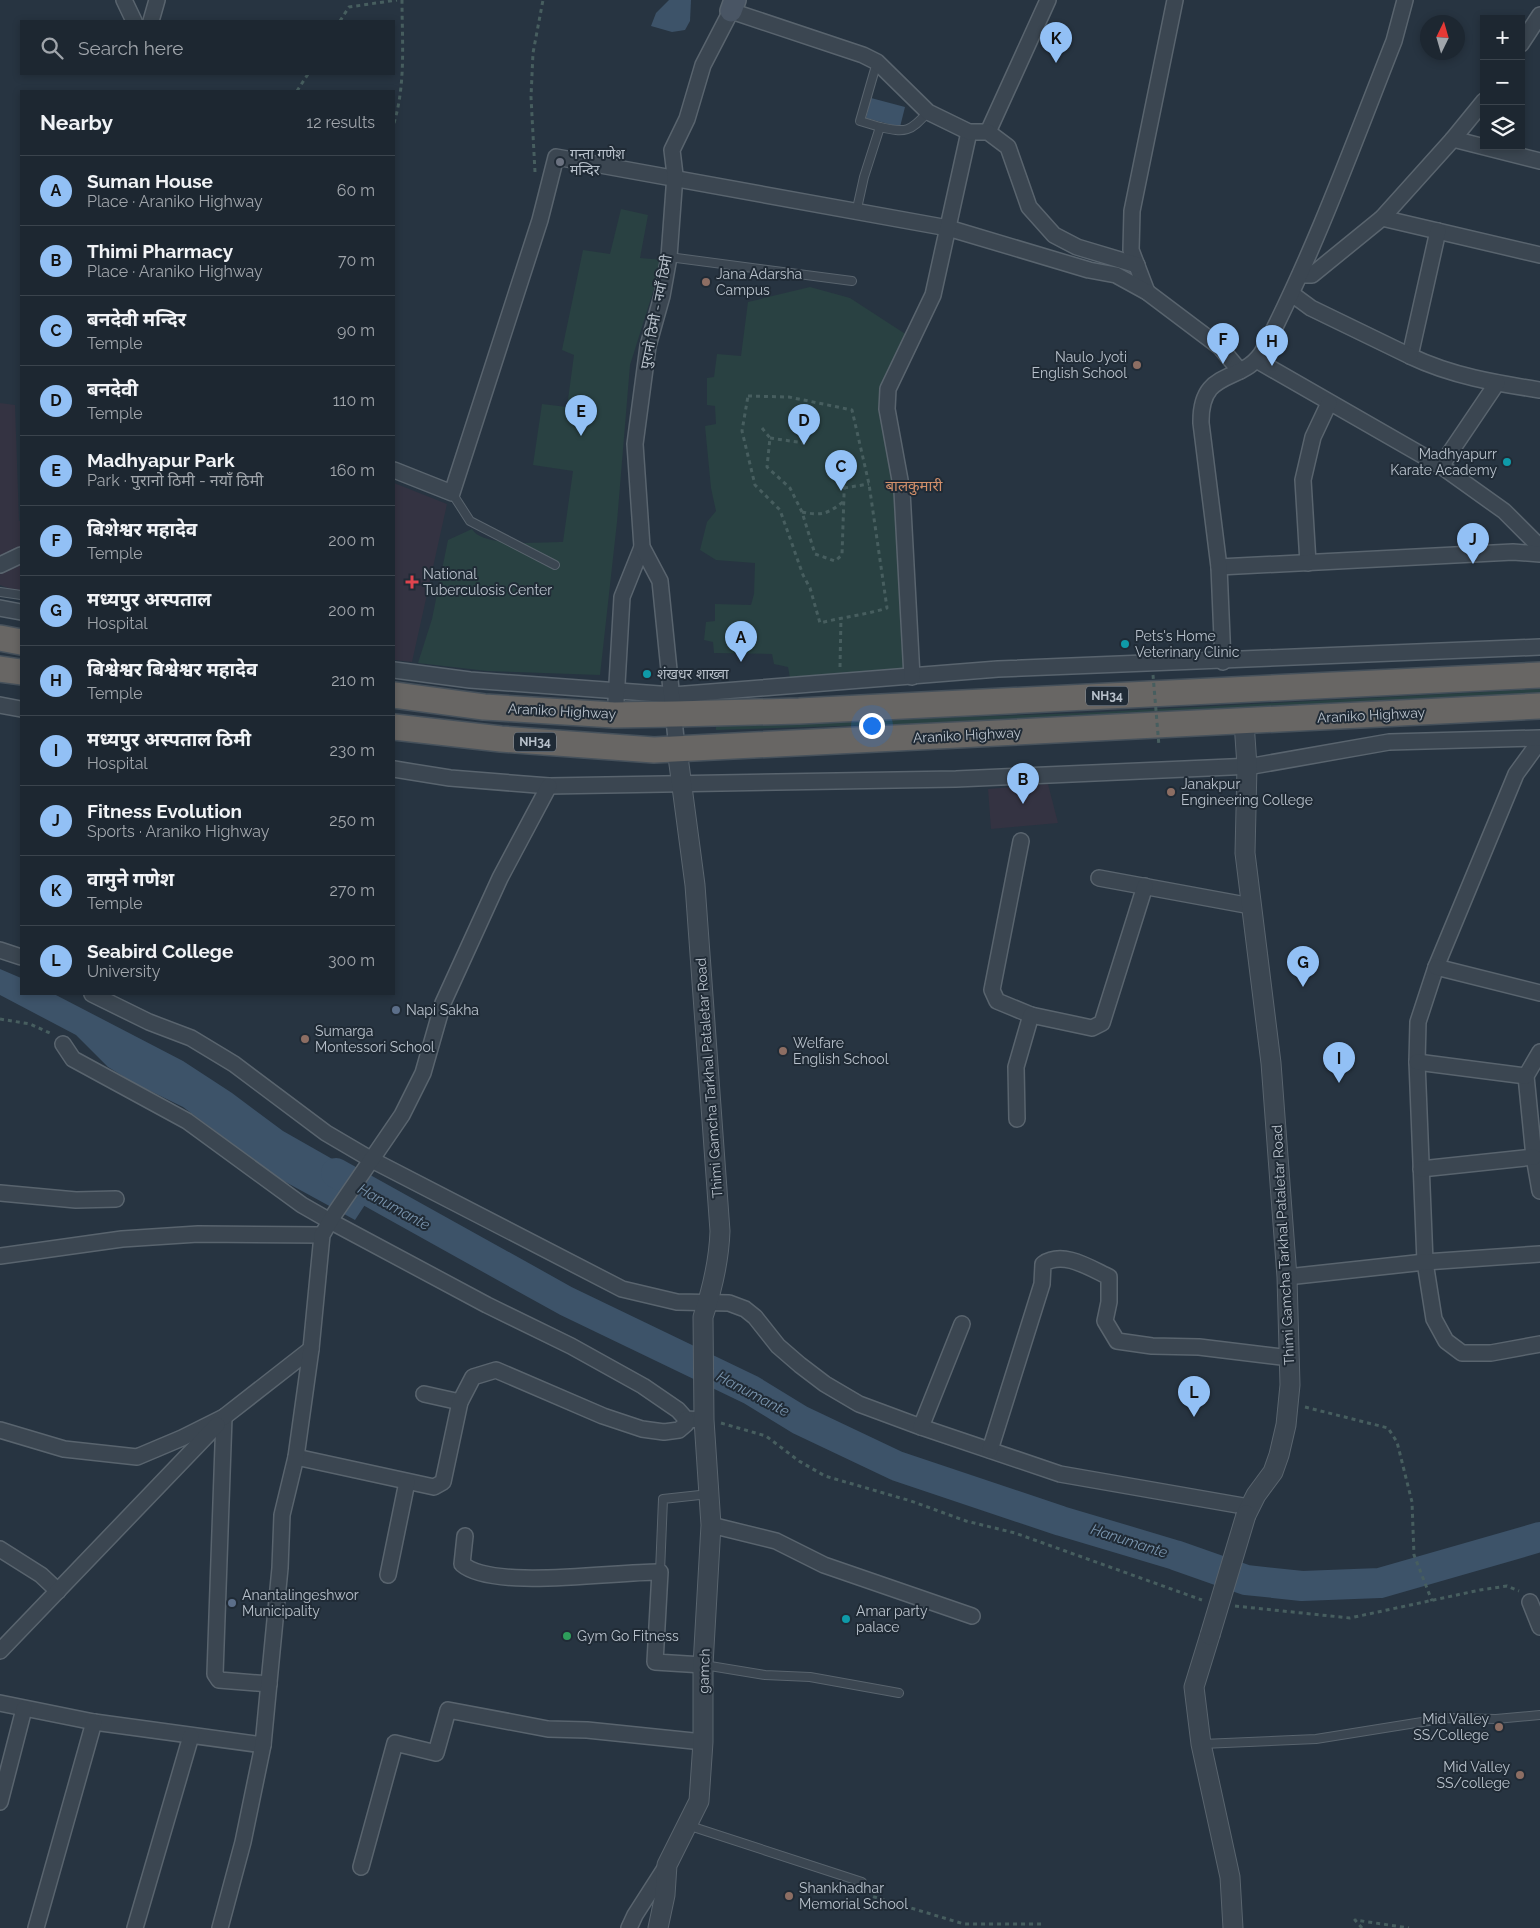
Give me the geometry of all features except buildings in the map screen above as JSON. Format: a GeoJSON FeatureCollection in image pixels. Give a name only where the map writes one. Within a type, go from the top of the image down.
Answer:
{"type":"FeatureCollection","features":[{"type":"Feature","properties":{"kind":"highway"},"geometry":{"type":"LineString","coordinates":[[0,638],[20,642]]}},
{"type":"Feature","properties":{"kind":"highway"},"geometry":{"type":"LineString","coordinates":[[0,669],[20,672]]}},
{"type":"Feature","properties":{"kind":"highway","name":"Araniko Highway"},"geometry":{"type":"LineString","coordinates":[[395,695],[484,707],[616,703],[809,711],[1540,675]]}},
{"type":"Feature","properties":{"kind":"highway","name":"Araniko Highway"},"geometry":{"type":"LineString","coordinates":[[395,727],[501,739],[654,750],[1540,706]]}},
{"type":"Feature","properties":{"kind":"street"},"geometry":{"type":"LineString","coordinates":[[124,0],[134,20]]}},
{"type":"Feature","properties":{"kind":"street"},"geometry":{"type":"LineString","coordinates":[[151,20],[157,0]]}},
{"type":"Feature","properties":{"kind":"street"},"geometry":{"type":"LineString","coordinates":[[988,132],[1048,0]]}},
{"type":"Feature","properties":{"kind":"street"},"geometry":{"type":"LineString","coordinates":[[1147,292],[1131,250],[1132,212],[1175,0]]}},
{"type":"Feature","properties":{"kind":"street"},"geometry":{"type":"LineString","coordinates":[[1222,662],[1219,567],[1201,405],[1206,393],[1215,383],[1258,361],[1292,294],[1394,41],[1405,0]]}},
{"type":"Feature","properties":{"kind":"street"},"geometry":{"type":"LineString","coordinates":[[733,5],[863,55],[877,62],[928,112],[969,132],[988,132],[1008,147],[1029,207],[1054,235],[1077,247],[1137,265]]}},
{"type":"Feature","properties":{"kind":"street","name":"पुरानो ठिमी - नयाँ ठिमी"},"geometry":{"type":"LineString","coordinates":[[677,749],[660,581],[642,548],[635,444],[648,346],[662,296],[669,257],[674,180],[672,150],[687,119],[703,65],[733,5]]}},
{"type":"Feature","properties":{"kind":"street"},"geometry":{"type":"LineString","coordinates":[[1525,38],[1540,15]]}},
{"type":"Feature","properties":{"kind":"street"},"geometry":{"type":"LineString","coordinates":[[1300,275],[1312,275],[1382,218],[1481,105]]}},
{"type":"Feature","properties":{"kind":"street"},"geometry":{"type":"LineString","coordinates":[[912,677],[902,491],[887,409],[888,389],[933,295],[969,132]]}},
{"type":"Feature","properties":{"kind":"street"},"geometry":{"type":"LineString","coordinates":[[1453,139],[1540,161]]}},
{"type":"Feature","properties":{"kind":"street"},"geometry":{"type":"LineString","coordinates":[[395,470],[452,493],[540,220],[556,157],[674,180],[948,228],[1089,270],[1116,275],[1147,292],[1220,347],[1240,371]]}},
{"type":"Feature","properties":{"kind":"street"},"geometry":{"type":"LineString","coordinates":[[1382,218],[1540,255]]}},
{"type":"Feature","properties":{"kind":"street"},"geometry":{"type":"LineString","coordinates":[[1410,356],[1438,231]]}},
{"type":"Feature","properties":{"kind":"street"},"geometry":{"type":"LineString","coordinates":[[1292,294],[1311,308],[1433,367],[1497,383],[1540,390]]}},
{"type":"Feature","properties":{"kind":"street"},"geometry":{"type":"LineString","coordinates":[[1258,361],[1441,466],[1504,511],[1540,547]]}},
{"type":"Feature","properties":{"kind":"street"},"geometry":{"type":"LineString","coordinates":[[1441,466],[1497,383]]}},
{"type":"Feature","properties":{"kind":"street"},"geometry":{"type":"LineString","coordinates":[[1308,563],[1303,480],[1313,436],[1329,403]]}},
{"type":"Feature","properties":{"kind":"street","name":"पुरानो ठिमी - नयाँ ठिमी"},"geometry":{"type":"LineString","coordinates":[[616,703],[622,597],[642,548]]}},
{"type":"Feature","properties":{"kind":"street"},"geometry":{"type":"LineString","coordinates":[[1219,567],[1513,552],[1540,554]]}},
{"type":"Feature","properties":{"kind":"street"},"geometry":{"type":"LineString","coordinates":[[0,565],[20,555]]}},
{"type":"Feature","properties":{"kind":"street"},"geometry":{"type":"LineString","coordinates":[[0,608],[20,612]]}},
{"type":"Feature","properties":{"kind":"street"},"geometry":{"type":"LineString","coordinates":[[674,705],[840,682],[998,669],[1222,662],[1540,647]]}},
{"type":"Feature","properties":{"kind":"street"},"geometry":{"type":"LineString","coordinates":[[395,670],[616,703]]}},
{"type":"Feature","properties":{"kind":"street"},"geometry":{"type":"LineString","coordinates":[[0,705],[20,709]]}},
{"type":"Feature","properties":{"kind":"street","name":"Thimi Gamcha Tarkhal Pataletar Road"},"geometry":{"type":"LineString","coordinates":[[1233,1928],[1230,1877],[1202,1744],[1194,1687],[1247,1511],[1273,1472],[1279,1455],[1290,1404],[1287,1277],[1271,1063],[1245,854],[1247,766],[1244,722]]}},
{"type":"Feature","properties":{"kind":"street"},"geometry":{"type":"LineString","coordinates":[[395,769],[450,778],[549,786],[956,779],[1247,766],[1389,742],[1540,740]]}},
{"type":"Feature","properties":{"kind":"street"},"geometry":{"type":"LineString","coordinates":[[1540,740],[1516,774],[1436,967],[1418,1022],[1417,1062],[1425,1262],[1434,1319],[1446,1341],[1462,1353],[1491,1353],[1540,1344]]}},
{"type":"Feature","properties":{"kind":"street","name":"Thimi Gamcha Tarkhal Pataletar Road"},"geometry":{"type":"LineString","coordinates":[[677,749],[695,885],[720,1231],[719,1248],[705,1309],[698,1415]]}},
{"type":"Feature","properties":{"kind":"street"},"geometry":{"type":"LineString","coordinates":[[220,1928],[243,1842],[264,1745],[280,1568],[282,1515],[296,1457],[311,1348],[322,1235],[332,1217],[402,1115],[423,1074],[443,1004],[500,878],[549,786]]}},
{"type":"Feature","properties":{"kind":"street"},"geometry":{"type":"LineString","coordinates":[[1021,841],[992,990],[997,1001],[1031,1015],[1092,1028],[1102,1023],[1145,886]]}},
{"type":"Feature","properties":{"kind":"street"},"geometry":{"type":"LineString","coordinates":[[1099,878],[1251,906]]}},
{"type":"Feature","properties":{"kind":"street"},"geometry":{"type":"LineString","coordinates":[[0,950],[20,957]]}},
{"type":"Feature","properties":{"kind":"street"},"geometry":{"type":"LineString","coordinates":[[1436,967],[1540,993]]}},
{"type":"Feature","properties":{"kind":"street"},"geometry":{"type":"LineString","coordinates":[[94,995],[198,1042],[234,1064],[368,1166],[622,1289],[705,1309],[729,1303],[745,1309],[755,1317],[778,1346],[825,1384],[859,1404],[1060,1474],[1247,1511]]}},
{"type":"Feature","properties":{"kind":"street"},"geometry":{"type":"LineString","coordinates":[[1018,1119],[1016,1067],[1031,1015]]}},
{"type":"Feature","properties":{"kind":"street"},"geometry":{"type":"LineString","coordinates":[[63,1044],[73,1059],[187,1121],[302,1204],[332,1217],[487,1305],[571,1346],[643,1386],[678,1410],[698,1415]]}},
{"type":"Feature","properties":{"kind":"street"},"geometry":{"type":"LineString","coordinates":[[1540,1052],[1526,1076],[1534,1157],[1540,1192]]}},
{"type":"Feature","properties":{"kind":"street"},"geometry":{"type":"LineString","coordinates":[[1417,1062],[1526,1076]]}},
{"type":"Feature","properties":{"kind":"street"},"geometry":{"type":"LineString","coordinates":[[1421,1169],[1534,1157]]}},
{"type":"Feature","properties":{"kind":"street"},"geometry":{"type":"LineString","coordinates":[[0,1193],[76,1200],[116,1199]]}},
{"type":"Feature","properties":{"kind":"street"},"geometry":{"type":"LineString","coordinates":[[0,1256],[141,1238],[198,1234],[322,1235]]}},
{"type":"Feature","properties":{"kind":"street"},"geometry":{"type":"LineString","coordinates":[[1287,1277],[1425,1262],[1540,1254]]}},
{"type":"Feature","properties":{"kind":"street"},"geometry":{"type":"LineString","coordinates":[[990,1450],[1042,1284],[1043,1264],[1053,1259],[1078,1262],[1109,1277],[1109,1302],[1104,1321],[1117,1341],[1152,1346],[1199,1347],[1290,1358]]}},
{"type":"Feature","properties":{"kind":"street"},"geometry":{"type":"LineString","coordinates":[[921,1427],[962,1324]]}},
{"type":"Feature","properties":{"kind":"street"},"geometry":{"type":"LineString","coordinates":[[0,1651],[224,1417],[311,1348]]}},
{"type":"Feature","properties":{"kind":"street"},"geometry":{"type":"LineString","coordinates":[[296,1457],[434,1488],[442,1482],[460,1402],[473,1376],[496,1370],[603,1416],[642,1428],[664,1432],[679,1430],[698,1415]]}},
{"type":"Feature","properties":{"kind":"street"},"geometry":{"type":"LineString","coordinates":[[424,1394],[460,1402]]}},
{"type":"Feature","properties":{"kind":"street","name":"gamch"},"geometry":{"type":"LineString","coordinates":[[658,1928],[665,1895],[667,1865],[699,1801],[703,1742],[703,1664],[711,1525],[709,1494],[698,1415]]}},
{"type":"Feature","properties":{"kind":"street"},"geometry":{"type":"LineString","coordinates":[[0,1430],[64,1449],[137,1457],[182,1438],[224,1417]]}},
{"type":"Feature","properties":{"kind":"street"},"geometry":{"type":"LineString","coordinates":[[224,1417],[215,1674],[219,1680],[269,1684]]}},
{"type":"Feature","properties":{"kind":"street"},"geometry":{"type":"LineString","coordinates":[[388,1575],[407,1482]]}},
{"type":"Feature","properties":{"kind":"street"},"geometry":{"type":"LineString","coordinates":[[711,1525],[776,1541],[824,1565],[972,1616]]}},
{"type":"Feature","properties":{"kind":"street"},"geometry":{"type":"LineString","coordinates":[[465,1536],[461,1560],[462,1564],[472,1570],[508,1576],[557,1578],[660,1572],[655,1662],[703,1664]]}},
{"type":"Feature","properties":{"kind":"street"},"geometry":{"type":"LineString","coordinates":[[0,1549],[41,1575],[58,1591]]}},
{"type":"Feature","properties":{"kind":"street"},"geometry":{"type":"LineString","coordinates":[[1530,1602],[1540,1627]]}},
{"type":"Feature","properties":{"kind":"street"},"geometry":{"type":"LineString","coordinates":[[0,1703],[94,1722],[264,1745]]}},
{"type":"Feature","properties":{"kind":"street"},"geometry":{"type":"LineString","coordinates":[[0,1802],[24,1709]]}},
{"type":"Feature","properties":{"kind":"street"},"geometry":{"type":"LineString","coordinates":[[361,1867],[395,1743],[436,1753],[448,1710],[548,1730],[588,1730],[703,1742]]}},
{"type":"Feature","properties":{"kind":"street"},"geometry":{"type":"LineString","coordinates":[[36,1928],[94,1722]]}},
{"type":"Feature","properties":{"kind":"street"},"geometry":{"type":"LineString","coordinates":[[135,1928],[191,1736]]}},
{"type":"Feature","properties":{"kind":"street"},"geometry":{"type":"LineString","coordinates":[[629,1928],[667,1865]]}},
{"type":"Feature","properties":{"kind":"lane"},"geometry":{"type":"LineString","coordinates":[[877,62],[860,121],[900,131],[913,128],[928,112]]}},
{"type":"Feature","properties":{"kind":"lane"},"geometry":{"type":"LineString","coordinates":[[856,212],[864,177],[880,127]]}},
{"type":"Feature","properties":{"kind":"lane"},"geometry":{"type":"LineString","coordinates":[[669,257],[852,281]]}},
{"type":"Feature","properties":{"kind":"lane"},"geometry":{"type":"LineString","coordinates":[[452,493],[470,521],[555,565]]}},
{"type":"Feature","properties":{"kind":"lane"},"geometry":{"type":"LineString","coordinates":[[0,592],[20,595]]}},
{"type":"Feature","properties":{"kind":"lane"},"geometry":{"type":"LineString","coordinates":[[660,1572],[663,1499],[709,1494]]}},
{"type":"Feature","properties":{"kind":"lane"},"geometry":{"type":"LineString","coordinates":[[703,1664],[766,1674],[810,1677],[899,1693]]}},
{"type":"Feature","properties":{"kind":"lane"},"geometry":{"type":"LineString","coordinates":[[1202,1744],[1316,1739],[1447,1718],[1496,1719],[1540,1715]]}},
{"type":"Feature","properties":{"kind":"lane"},"geometry":{"type":"LineString","coordinates":[[687,1825],[862,1882]]}},
{"type":"Feature","properties":{"kind":"path"},"geometry":{"type":"LineString","coordinates":[[341,20],[349,7],[398,0]]}},
{"type":"Feature","properties":{"kind":"path"},"geometry":{"type":"LineString","coordinates":[[395,119],[402,80],[402,0]]}},
{"type":"Feature","properties":{"kind":"path"},"geometry":{"type":"LineString","coordinates":[[536,174],[532,97],[533,53],[543,0]]}},
{"type":"Feature","properties":{"kind":"path"},"geometry":{"type":"LineString","coordinates":[[298,90],[307,75]]}},
{"type":"Feature","properties":{"kind":"path"},"geometry":{"type":"LineString","coordinates":[[748,396],[789,397],[852,410],[869,484],[887,608],[865,615],[841,617],[820,623],[810,588],[803,575],[780,510],[755,484],[742,431],[748,396]]}},
{"type":"Feature","properties":{"kind":"path"},"geometry":{"type":"LineString","coordinates":[[762,428],[770,438],[804,443]]}},
{"type":"Feature","properties":{"kind":"path"},"geometry":{"type":"LineString","coordinates":[[770,438],[767,468],[790,488],[802,512],[815,554],[835,561],[842,554],[845,465]]}},
{"type":"Feature","properties":{"kind":"path"},"geometry":{"type":"LineString","coordinates":[[844,488],[869,484]]}},
{"type":"Feature","properties":{"kind":"path"},"geometry":{"type":"LineString","coordinates":[[802,512],[819,515],[831,512],[844,502]]}},
{"type":"Feature","properties":{"kind":"path"},"geometry":{"type":"LineString","coordinates":[[840,682],[841,617]]}},
{"type":"Feature","properties":{"kind":"path"},"geometry":{"type":"LineString","coordinates":[[1153,675],[1159,746]]}},
{"type":"Feature","properties":{"kind":"path"},"geometry":{"type":"LineString","coordinates":[[0,1019],[47,1030],[63,1044]]}},
{"type":"Feature","properties":{"kind":"path"},"geometry":{"type":"LineString","coordinates":[[1290,1404],[1326,1410],[1388,1428],[1397,1442],[1412,1502],[1414,1554],[1432,1601]]}},
{"type":"Feature","properties":{"kind":"path"},"geometry":{"type":"LineString","coordinates":[[732,1426],[766,1436],[798,1461],[825,1476],[911,1501],[966,1521],[1015,1533],[1205,1600]]}},
{"type":"Feature","properties":{"kind":"path"},"geometry":{"type":"LineString","coordinates":[[1231,1606],[1248,1609],[1278,1609],[1350,1618],[1507,1586],[1519,1591],[1530,1602]]}},
{"type":"Feature","properties":{"kind":"path"},"geometry":{"type":"LineString","coordinates":[[862,1882],[871,1896],[964,1924],[1044,1924]]}},
{"type":"Feature","properties":{"kind":"path"},"geometry":{"type":"LineString","coordinates":[[1362,1928],[1355,1920],[1409,1928]]}},
{"type":"Feature","properties":{"kind":"shaded area"},"geometry":{"type":"Polygon","coordinates":[[[669,0],[691,0],[690,21],[685,30],[672,32],[651,26],[656,13],[669,0]]]}},
{"type":"Feature","properties":{"kind":"shaded area"},"geometry":{"type":"Polygon","coordinates":[[[871,98],[905,107],[900,127],[866,118],[871,98]]]}},
{"type":"Feature","properties":{"kind":"shaded area"},"geometry":{"type":"Polygon","coordinates":[[[0,403],[15,405],[20,521],[20,593],[0,585],[0,403]]]}},
{"type":"Feature","properties":{"kind":"shaded area","name":"National Tuberculosis Center"},"geometry":{"type":"Polygon","coordinates":[[[395,483],[447,504],[412,662],[395,660],[395,483]]]}},
{"type":"Feature","properties":{"kind":"shaded area"},"geometry":{"type":"Polygon","coordinates":[[[1048,784],[1058,823],[991,829],[988,789],[1048,784]]]}},
{"type":"Feature","properties":{"kind":"shaded area"},"geometry":{"type":"Polygon","coordinates":[[[0,969],[20,978],[20,995],[56,995],[183,1061],[232,1093],[283,1131],[378,1185],[355,1220],[280,1179],[183,1107],[134,1083],[108,1067],[76,1035],[0,995],[0,969]]]}},
{"type":"Feature","properties":{"kind":"green space"},"geometry":{"type":"Polygon","coordinates":[[[621,209],[648,215],[640,258],[663,260],[630,365],[617,522],[600,675],[487,671],[418,663],[432,619],[448,540],[472,529],[478,535],[488,539],[514,543],[563,542],[573,471],[533,465],[542,404],[567,407],[574,355],[562,350],[583,250],[610,254],[621,209]]]}},
{"type":"Feature","properties":{"kind":"green space"},"geometry":{"type":"Polygon","coordinates":[[[810,287],[850,298],[910,337],[883,388],[896,490],[908,671],[840,682],[790,678],[788,667],[774,664],[772,654],[714,653],[713,642],[704,640],[706,622],[715,621],[715,604],[751,605],[754,594],[755,563],[716,560],[700,550],[707,522],[716,511],[711,488],[705,426],[716,424],[715,406],[707,405],[707,378],[714,377],[717,354],[741,356],[748,302],[810,287]]]}},
{"type":"Feature","properties":{"kind":"green space"},"geometry":{"type":"Polygon","coordinates":[[[1540,689],[1540,694],[1084,718],[716,730],[716,725],[1083,713],[1540,689]]]}},
{"type":"Feature","properties":{"kind":"waterway","name":"Hanumante"},"geometry":{"type":"LineString","coordinates":[[336,1173],[566,1301],[751,1390],[800,1420],[897,1466],[1061,1521],[1175,1555],[1246,1580],[1302,1586],[1380,1583],[1540,1537]]}},
{"type":"Feature","properties":{"kind":"place","name":"वामुने गणेश"},"geometry":{"type":"Point","coordinates":[1056,63]}},
{"type":"Feature","properties":{"kind":"place","name":"गन्ता गणेश मन्दिर"},"geometry":{"type":"Point","coordinates":[560,162]}},
{"type":"Feature","properties":{"kind":"place","name":"Jana Adarsha Campus"},"geometry":{"type":"Point","coordinates":[706,282]}},
{"type":"Feature","properties":{"kind":"place","name":"बिशेश्वर महादेव"},"geometry":{"type":"Point","coordinates":[1223,364]}},
{"type":"Feature","properties":{"kind":"place","name":"Naulo Jyoti English School"},"geometry":{"type":"Point","coordinates":[1137,365]}},
{"type":"Feature","properties":{"kind":"place","name":"बिश्वेश्वर बिश्वेश्वर महादेव"},"geometry":{"type":"Point","coordinates":[1272,366]}},
{"type":"Feature","properties":{"kind":"place","name":"Madhyapur Park"},"geometry":{"type":"Point","coordinates":[581,436]}},
{"type":"Feature","properties":{"kind":"place","name":"बनदेवी"},"geometry":{"type":"Point","coordinates":[804,445]}},
{"type":"Feature","properties":{"kind":"place","name":"Madhyapurr Karate Academy"},"geometry":{"type":"Point","coordinates":[1507,462]}},
{"type":"Feature","properties":{"kind":"place","name":"बनदेवी मन्दिर"},"geometry":{"type":"Point","coordinates":[841,491]}},
{"type":"Feature","properties":{"kind":"place","name":"Fitness Evolution"},"geometry":{"type":"Point","coordinates":[1473,564]}},
{"type":"Feature","properties":{"kind":"place","name":"National Tuberculosis Center"},"geometry":{"type":"Point","coordinates":[412,582]}},
{"type":"Feature","properties":{"kind":"place","name":"Pets's Home Veterinary Clinic"},"geometry":{"type":"Point","coordinates":[1125,644]}},
{"type":"Feature","properties":{"kind":"place","name":"Suman House"},"geometry":{"type":"Point","coordinates":[741,662]}},
{"type":"Feature","properties":{"kind":"place","name":"शंखधर शाख्वा"},"geometry":{"type":"Point","coordinates":[647,674]}},
{"type":"Feature","properties":{"kind":"place","name":"Janakpur Engineering College"},"geometry":{"type":"Point","coordinates":[1171,792]}},
{"type":"Feature","properties":{"kind":"place","name":"Thimi Pharmacy"},"geometry":{"type":"Point","coordinates":[1023,804]}},
{"type":"Feature","properties":{"kind":"place","name":"मध्यपुर अस्पताल"},"geometry":{"type":"Point","coordinates":[1303,987]}},
{"type":"Feature","properties":{"kind":"place","name":"Napi Sakha"},"geometry":{"type":"Point","coordinates":[396,1010]}},
{"type":"Feature","properties":{"kind":"place","name":"Sumarga Montessori School"},"geometry":{"type":"Point","coordinates":[305,1039]}},
{"type":"Feature","properties":{"kind":"place","name":"Welfare English School"},"geometry":{"type":"Point","coordinates":[783,1051]}},
{"type":"Feature","properties":{"kind":"place","name":"मध्यपुर अस्पताल ठिमी"},"geometry":{"type":"Point","coordinates":[1339,1083]}},
{"type":"Feature","properties":{"kind":"place","name":"Seabird College"},"geometry":{"type":"Point","coordinates":[1194,1417]}},
{"type":"Feature","properties":{"kind":"place","name":"Anantalingeshwor Municipality"},"geometry":{"type":"Point","coordinates":[232,1603]}},
{"type":"Feature","properties":{"kind":"place","name":"Amar party palace"},"geometry":{"type":"Point","coordinates":[846,1619]}},
{"type":"Feature","properties":{"kind":"place","name":"Gym Go Fitness"},"geometry":{"type":"Point","coordinates":[567,1636]}},
{"type":"Feature","properties":{"kind":"place","name":"Mid Valley SS/College"},"geometry":{"type":"Point","coordinates":[1499,1727]}},
{"type":"Feature","properties":{"kind":"place","name":"Mid Valley SS/college"},"geometry":{"type":"Point","coordinates":[1520,1775]}},
{"type":"Feature","properties":{"kind":"place","name":"Shankhadhar Memorial School"},"geometry":{"type":"Point","coordinates":[789,1896]}},
{"type":"Feature","properties":{"kind":"district","name":"बालकुमारी"},"geometry":{"type":"Point","coordinates":[914,486]}}]}
